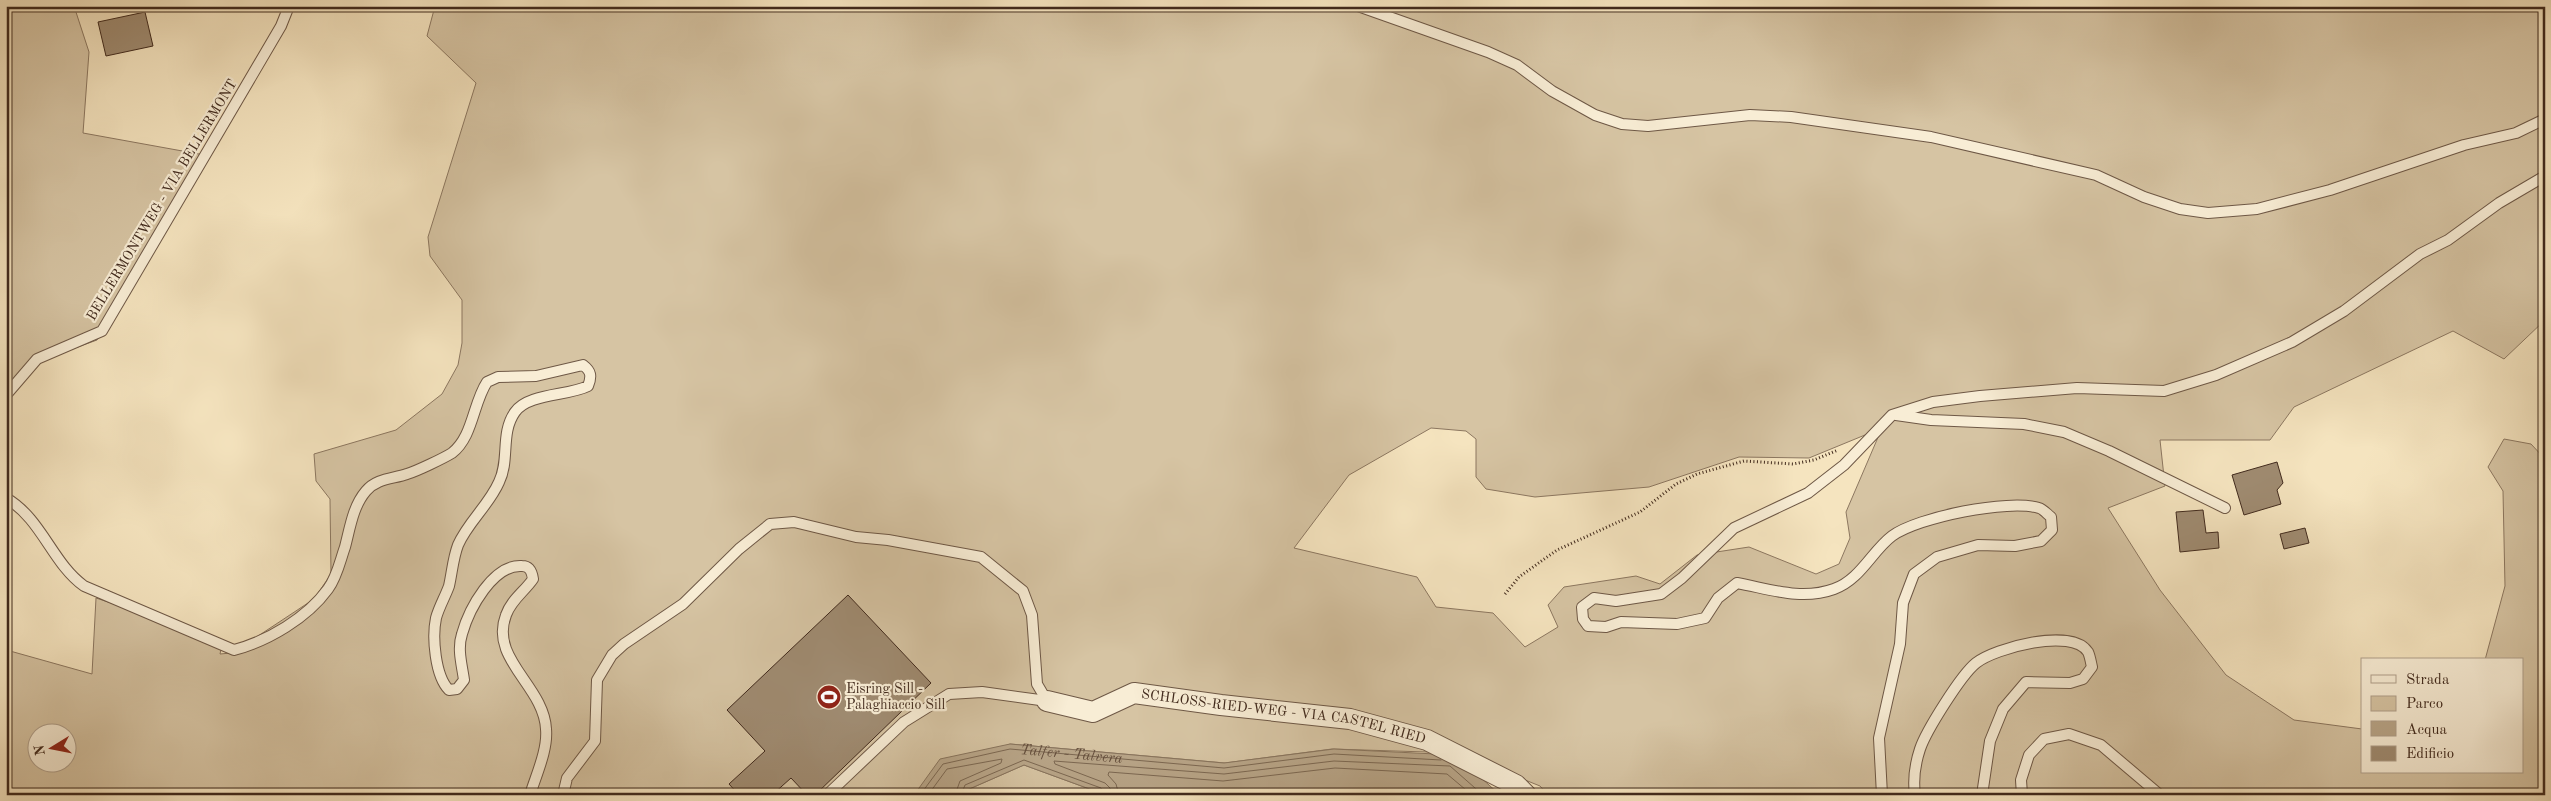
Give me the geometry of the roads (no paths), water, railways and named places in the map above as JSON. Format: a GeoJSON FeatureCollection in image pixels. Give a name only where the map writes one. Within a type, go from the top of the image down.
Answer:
{"type":"FeatureCollection","features":[{"type":"Feature","properties":{"kind":"street","name":"SCHLOSS-RIED-WEG - VIA CASTEL RIED"},"geometry":{"type":"LineString","coordinates":[[1046,701],[1093,712],[1134,693],[1221,705],[1350,719],[1427,740],[1516,785],[1526,795]]}},
{"type":"Feature","properties":{"kind":"lane","name":"BELLERMONTWEG - VIA BELLERMONT"},"geometry":{"type":"LineString","coordinates":[[6,395],[36,358],[102,331],[281,26],[289,6]]}},
{"type":"Feature","properties":{"kind":"lane"},"geometry":{"type":"LineString","coordinates":[[1358,6],[1488,52],[1516,65],[1552,90],[1595,115],[1622,124],[1648,126],[1750,116],[1782,117],[1931,137],[2096,175],[2144,198],[2180,209],[2208,213],[2257,209],[2330,190],[2464,145],[2516,133],[2545,119]]}},
{"type":"Feature","properties":{"kind":"lane"},"geometry":{"type":"LineString","coordinates":[[1882,795],[1879,738],[1894,682],[1900,644],[1903,604],[1914,574],[1937,557],[1978,545],[2015,546],[2041,541],[2052,530],[2051,517],[2041,508],[2016,505],[1972,510],[1914,524],[1892,536],[1861,570],[1835,589],[1804,596],[1737,583],[1718,598],[1705,618],[1678,624],[1621,622],[1606,627],[1588,626],[1583,619],[1582,607],[1594,598],[1616,601],[1661,594],[1682,578],[1734,528],[1808,494],[1844,465],[1892,415],[1933,402],[1980,396],[2077,388],[2164,392],[2216,375],[2292,342],[2336,315],[2420,254],[2448,240],[2499,203],[2545,176]]}},
{"type":"Feature","properties":{"kind":"lane"},"geometry":{"type":"LineString","coordinates":[[6,498],[26,512],[62,565],[73,578],[84,586],[234,650],[249,646],[280,629],[318,601],[336,577],[358,503],[367,490],[375,483],[407,474],[451,454],[458,447],[466,432],[487,382],[498,377],[536,376],[583,366],[589,370],[591,378],[588,386],[578,391],[537,398],[515,411],[506,435],[504,468],[500,481],[458,546],[448,586],[436,618],[436,666],[442,683],[449,690],[458,689],[464,680],[459,645],[462,632],[490,581],[504,569],[526,566],[532,571],[533,579],[506,613],[501,630],[508,658],[532,691],[546,728],[546,739],[530,795]]}},
{"type":"Feature","properties":{"kind":"lane"},"geometry":{"type":"LineString","coordinates":[[1892,415],[1931,420],[2024,424],[2064,432],[2108,451],[2225,508]]}},
{"type":"Feature","properties":{"kind":"lane"},"geometry":{"type":"LineString","coordinates":[[563,795],[567,778],[595,741],[597,680],[612,655],[624,644],[683,604],[760,530],[776,523],[794,522],[856,537],[888,540],[981,557],[1022,591],[1032,616],[1037,684],[1046,701]]}},
{"type":"Feature","properties":{"kind":"lane"},"geometry":{"type":"LineString","coordinates":[[1915,795],[1913,781],[1920,748],[1962,677],[1978,662],[2012,646],[2054,640],[2077,644],[2088,652],[2092,667],[2083,679],[2070,684],[2026,682],[2003,709],[1990,741],[1982,795]]}},
{"type":"Feature","properties":{"kind":"lane","name":"SCHLOSS-RIED-WEG - VIA CASTEL RIED"},"geometry":{"type":"LineString","coordinates":[[827,795],[904,722],[949,694],[982,692],[1046,701]]}},
{"type":"Feature","properties":{"kind":"lane"},"geometry":{"type":"LineString","coordinates":[[2022,795],[2021,780],[2029,756],[2044,739],[2069,734],[2100,745],[2160,795]]}},
{"type":"Feature","properties":{"kind":"water","name":"Talfer - Talvera"},"geometry":{"type":"Polygon","coordinates":[[[1010,744],[1224,763],[1334,749],[1456,755],[1500,795],[1106,795],[1024,765],[967,790],[965,795],[914,795],[940,759],[1010,744]]]}},
{"type":"Feature","properties":{"kind":"place","name":"Eisring Sill - Palaghiaccio Sill"},"geometry":{"type":"Point","coordinates":[829,697]}}]}
